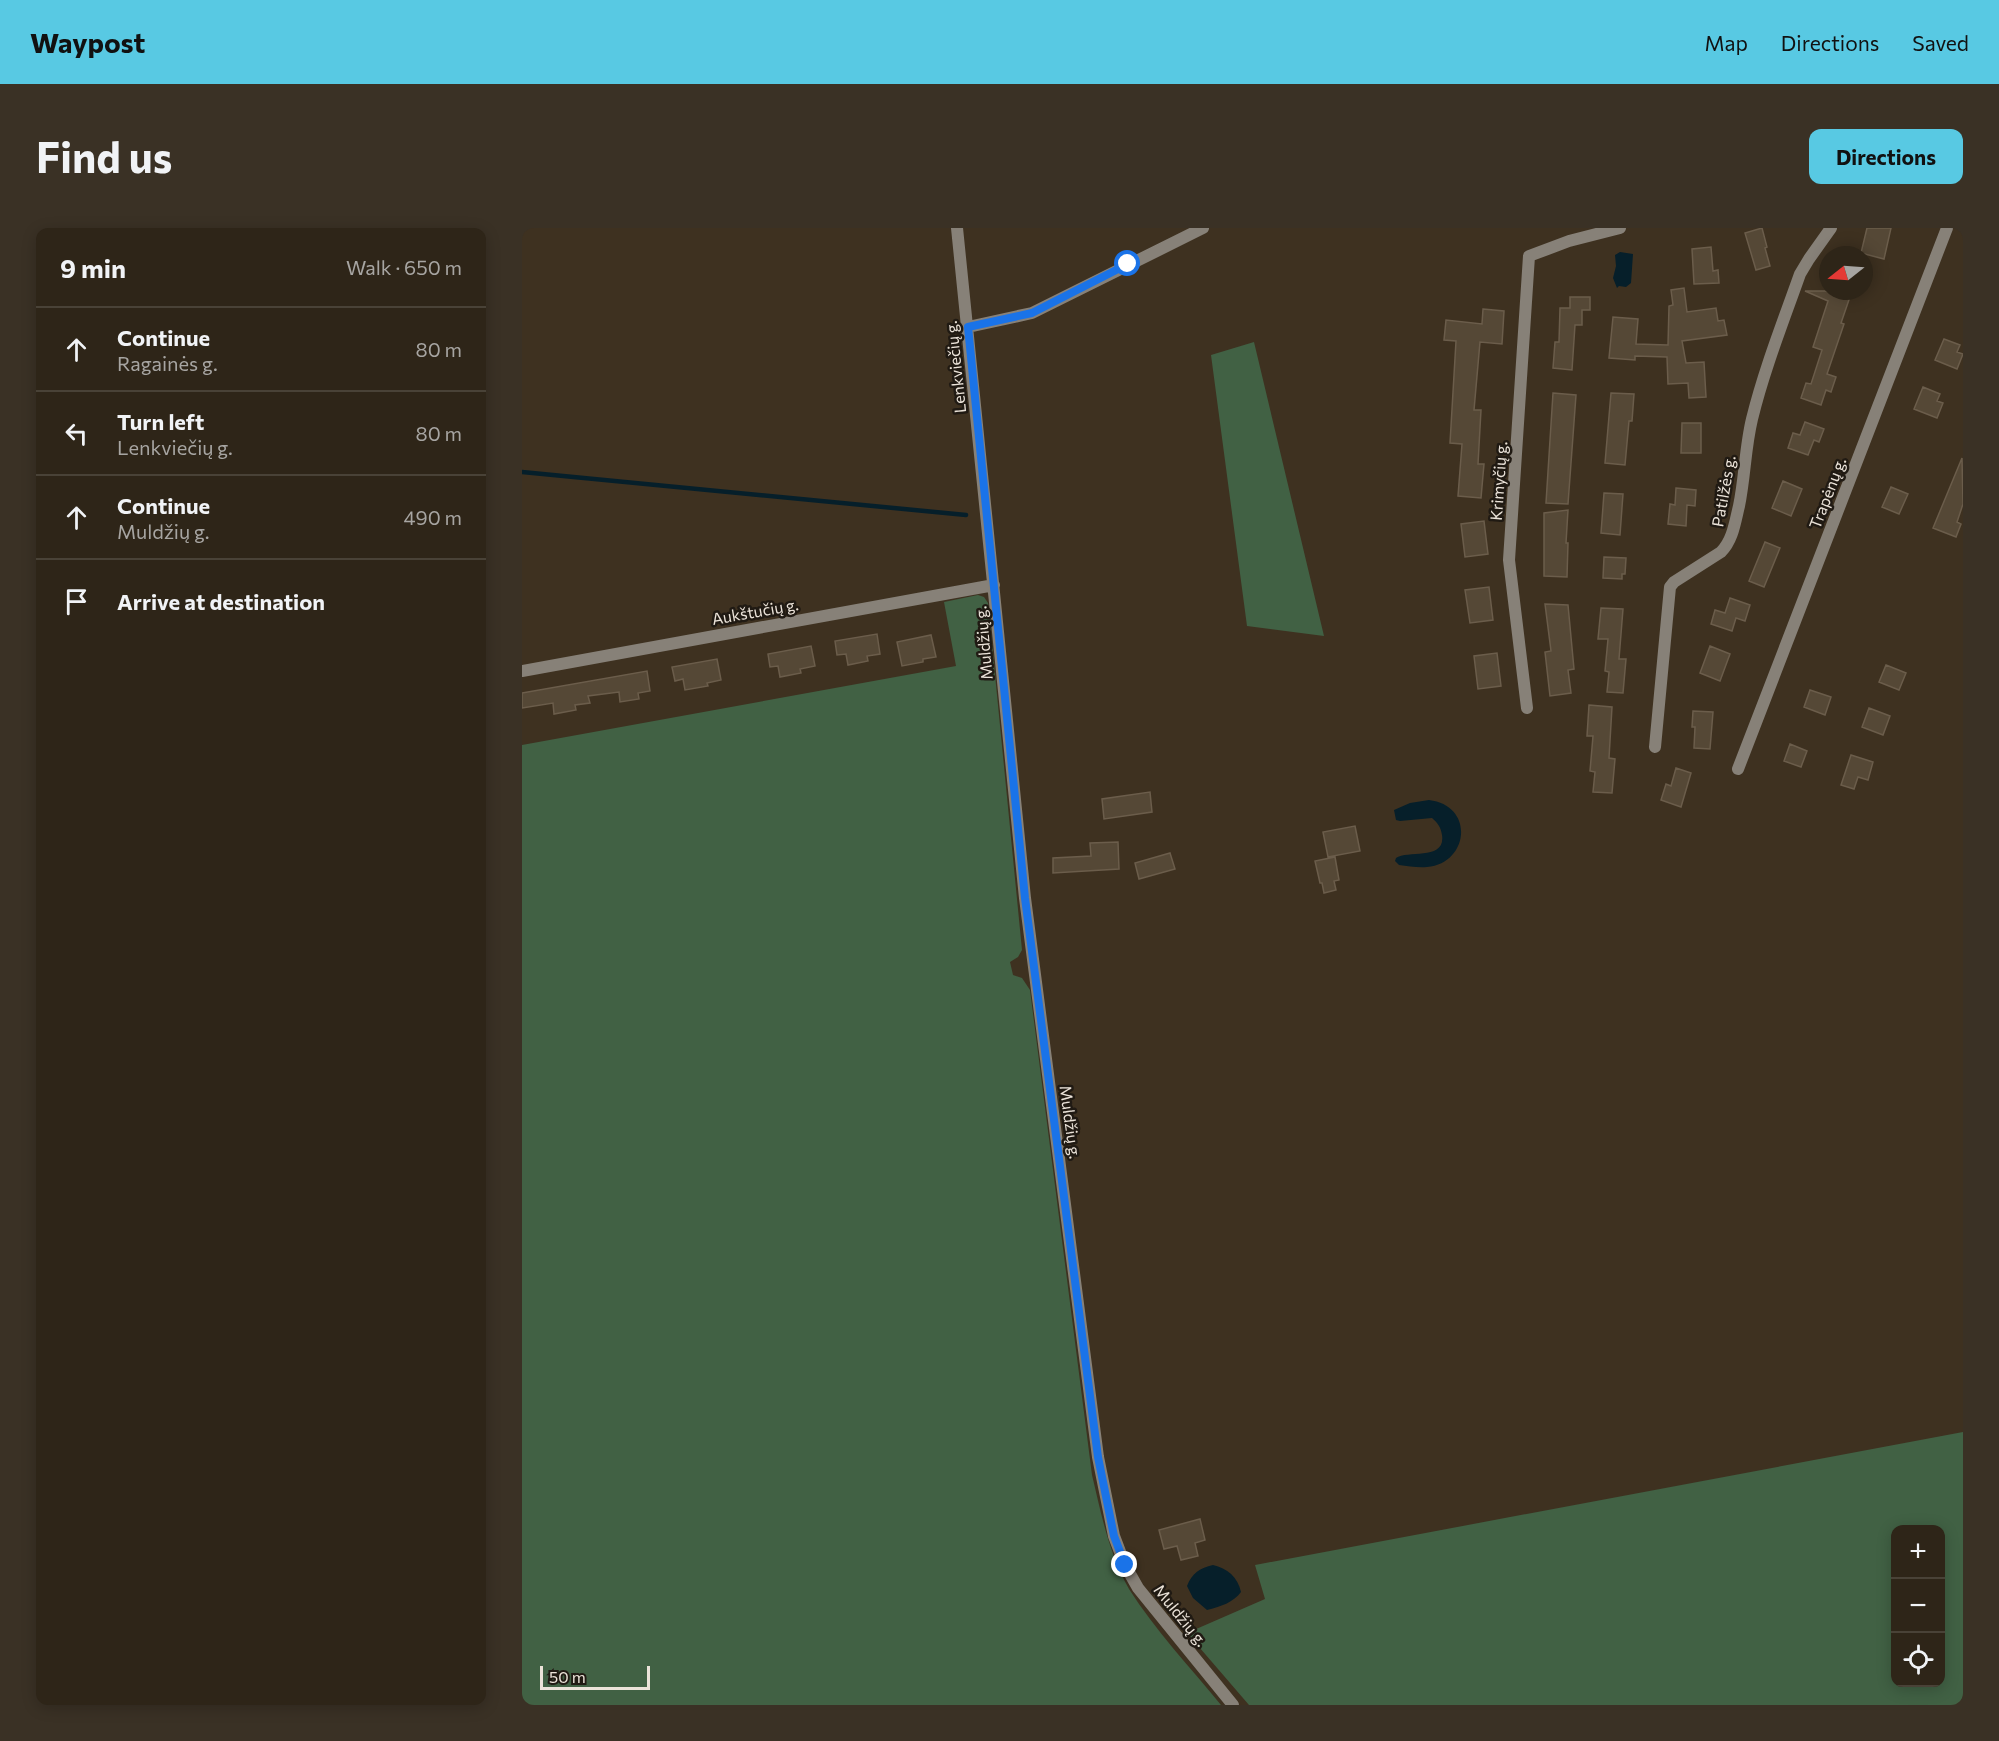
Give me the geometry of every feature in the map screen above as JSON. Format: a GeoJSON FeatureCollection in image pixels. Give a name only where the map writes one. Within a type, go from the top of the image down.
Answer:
{"type":"FeatureCollection","features":[{"type":"Feature","properties":{"kind":"street","name":"Lenkviečių g."},"geometry":{"type":"LineString","coordinates":[[957,228],[986,503]]}},
{"type":"Feature","properties":{"kind":"street"},"geometry":{"type":"LineString","coordinates":[[968,327],[1032,313],[1203,228]]}},
{"type":"Feature","properties":{"kind":"street","name":"Krimyčių g."},"geometry":{"type":"LineString","coordinates":[[1527,708],[1509,560],[1529,256],[1569,241],[1620,228]]}},
{"type":"Feature","properties":{"kind":"street","name":"Patilžės g."},"geometry":{"type":"LineString","coordinates":[[1655,747],[1670,587],[1727,546],[1742,489],[1747,446],[1760,388],[1800,274],[1832,228]]}},
{"type":"Feature","properties":{"kind":"street","name":"Trapėnų g."},"geometry":{"type":"LineString","coordinates":[[1738,769],[1947,228]]}},
{"type":"Feature","properties":{"kind":"street","name":"Muldžių g."},"geometry":{"type":"LineString","coordinates":[[986,503],[1030,942],[1098,1457],[1114,1536],[1125,1565],[1138,1588],[1233,1705]]}},
{"type":"Feature","properties":{"kind":"street","name":"Aukštučių g."},"geometry":{"type":"LineString","coordinates":[[522,671],[994,585]]}},
{"type":"Feature","properties":{"kind":"green space"},"geometry":{"type":"Polygon","coordinates":[[[1254,342],[1324,636],[1247,626],[1211,355],[1254,342]]]}},
{"type":"Feature","properties":{"kind":"green space"},"geometry":{"type":"Polygon","coordinates":[[[978,595],[984,597],[988,603],[1022,950],[1018,957],[1010,962],[1013,975],[1022,978],[1030,990],[1092,1475],[1111,1548],[1129,1589],[1161,1634],[1221,1705],[522,1705],[522,745],[956,666],[944,602],[978,595]]]}},
{"type":"Feature","properties":{"kind":"green space"},"geometry":{"type":"Polygon","coordinates":[[[1963,1432],[1963,1705],[1249,1705],[1187,1633],[1265,1599],[1255,1565],[1963,1432]]]}},
{"type":"Feature","properties":{"kind":"water"},"geometry":{"type":"Polygon","coordinates":[[[1620,252],[1633,254],[1631,283],[1626,287],[1617,288],[1613,278],[1616,266],[1615,255],[1620,252]]]}},
{"type":"Feature","properties":{"kind":"water"},"geometry":{"type":"Polygon","coordinates":[[[1429,800],[1444,804],[1454,813],[1460,823],[1461,835],[1458,846],[1441,864],[1427,867],[1399,865],[1395,861],[1396,858],[1432,852],[1442,843],[1441,830],[1432,818],[1396,820],[1394,810],[1410,803],[1429,800]]]}},
{"type":"Feature","properties":{"kind":"water"},"geometry":{"type":"Polygon","coordinates":[[[1213,1565],[1231,1574],[1241,1592],[1226,1604],[1207,1610],[1193,1598],[1187,1586],[1197,1572],[1213,1565]]]}},
{"type":"Feature","properties":{"kind":"building"},"geometry":{"type":"Polygon","coordinates":[[[1762,228],[1770,266],[1756,270],[1745,233],[1762,228]]]}},
{"type":"Feature","properties":{"kind":"building"},"geometry":{"type":"Polygon","coordinates":[[[1867,228],[1891,228],[1884,259],[1873,256],[1873,246],[1863,246],[1867,228]]]}},
{"type":"Feature","properties":{"kind":"building"},"geometry":{"type":"Polygon","coordinates":[[[1711,247],[1713,271],[1718,270],[1719,283],[1694,284],[1692,249],[1711,247]]]}},
{"type":"Feature","properties":{"kind":"building"},"geometry":{"type":"Polygon","coordinates":[[[1684,288],[1687,312],[1716,308],[1718,321],[1724,320],[1727,335],[1682,341],[1686,363],[1704,362],[1706,397],[1689,398],[1688,383],[1668,384],[1667,357],[1635,356],[1635,360],[1609,358],[1613,317],[1638,319],[1636,344],[1668,345],[1669,306],[1673,305],[1671,290],[1684,288]]]}},
{"type":"Feature","properties":{"kind":"building"},"geometry":{"type":"Polygon","coordinates":[[[1805,291],[1819,291],[1819,297],[1805,291]]]}},
{"type":"Feature","properties":{"kind":"building"},"geometry":{"type":"Polygon","coordinates":[[[1570,297],[1590,297],[1590,310],[1582,310],[1582,325],[1575,325],[1572,370],[1553,368],[1555,342],[1559,342],[1560,308],[1570,308],[1570,297]]]}},
{"type":"Feature","properties":{"kind":"building"},"geometry":{"type":"Polygon","coordinates":[[[1826,300],[1849,300],[1841,323],[1844,324],[1827,374],[1836,377],[1831,392],[1826,390],[1821,405],[1801,398],[1806,383],[1811,384],[1822,350],[1813,347],[1828,301],[1826,300]]]}},
{"type":"Feature","properties":{"kind":"building"},"geometry":{"type":"Polygon","coordinates":[[[1483,309],[1504,311],[1502,344],[1480,342],[1474,410],[1481,410],[1478,464],[1484,464],[1481,498],[1458,496],[1462,444],[1450,443],[1456,341],[1444,340],[1446,320],[1482,324],[1483,309]]]}},
{"type":"Feature","properties":{"kind":"building"},"geometry":{"type":"Polygon","coordinates":[[[1944,339],[1960,345],[1957,352],[1963,354],[1957,369],[1935,360],[1944,339]]]}},
{"type":"Feature","properties":{"kind":"building"},"geometry":{"type":"Polygon","coordinates":[[[1923,387],[1940,394],[1937,401],[1943,403],[1937,418],[1914,409],[1923,387]]]}},
{"type":"Feature","properties":{"kind":"building"},"geometry":{"type":"Polygon","coordinates":[[[1553,393],[1576,395],[1568,504],[1546,503],[1553,393]]]}},
{"type":"Feature","properties":{"kind":"building"},"geometry":{"type":"Polygon","coordinates":[[[1611,393],[1634,394],[1625,465],[1605,463],[1611,393]]]}},
{"type":"Feature","properties":{"kind":"building"},"geometry":{"type":"Polygon","coordinates":[[[1805,422],[1824,429],[1819,442],[1814,440],[1808,455],[1788,448],[1793,433],[1800,435],[1805,422]]]}},
{"type":"Feature","properties":{"kind":"building"},"geometry":{"type":"Polygon","coordinates":[[[1682,423],[1701,423],[1701,453],[1681,453],[1682,423]]]}},
{"type":"Feature","properties":{"kind":"building"},"geometry":{"type":"Polygon","coordinates":[[[1962,458],[1963,504],[1957,522],[1961,524],[1956,537],[1933,528],[1962,458]]]}},
{"type":"Feature","properties":{"kind":"building"},"geometry":{"type":"Polygon","coordinates":[[[1783,481],[1802,489],[1791,516],[1772,508],[1783,481]]]}},
{"type":"Feature","properties":{"kind":"building"},"geometry":{"type":"Polygon","coordinates":[[[1891,487],[1908,494],[1899,514],[1882,507],[1891,487]]]}},
{"type":"Feature","properties":{"kind":"building"},"geometry":{"type":"Polygon","coordinates":[[[1676,488],[1696,490],[1695,506],[1687,505],[1686,526],[1668,524],[1670,504],[1675,505],[1676,488]]]}},
{"type":"Feature","properties":{"kind":"building"},"geometry":{"type":"Polygon","coordinates":[[[1604,493],[1623,494],[1620,535],[1601,533],[1604,493]]]}},
{"type":"Feature","properties":{"kind":"building"},"geometry":{"type":"Polygon","coordinates":[[[1568,510],[1567,577],[1544,576],[1544,513],[1568,510]]]}},
{"type":"Feature","properties":{"kind":"building"},"geometry":{"type":"Polygon","coordinates":[[[1484,521],[1488,554],[1465,557],[1461,524],[1484,521]]]}},
{"type":"Feature","properties":{"kind":"building"},"geometry":{"type":"Polygon","coordinates":[[[1765,542],[1780,548],[1764,587],[1749,581],[1765,542]]]}},
{"type":"Feature","properties":{"kind":"building"},"geometry":{"type":"Polygon","coordinates":[[[1604,557],[1626,558],[1625,574],[1622,574],[1622,579],[1603,578],[1604,557]]]}},
{"type":"Feature","properties":{"kind":"building"},"geometry":{"type":"Polygon","coordinates":[[[1489,587],[1493,620],[1470,623],[1465,590],[1489,587]]]}},
{"type":"Feature","properties":{"kind":"building"},"geometry":{"type":"Polygon","coordinates":[[[1730,598],[1750,605],[1745,621],[1736,618],[1732,631],[1711,624],[1715,610],[1725,613],[1730,598]]]}},
{"type":"Feature","properties":{"kind":"building"},"geometry":{"type":"Polygon","coordinates":[[[1545,604],[1568,605],[1574,669],[1568,670],[1571,693],[1550,696],[1545,652],[1551,651],[1545,604]]]}},
{"type":"Feature","properties":{"kind":"building"},"geometry":{"type":"Polygon","coordinates":[[[1601,608],[1623,609],[1619,659],[1626,659],[1623,693],[1607,692],[1609,672],[1605,671],[1608,639],[1598,639],[1601,608]]]}},
{"type":"Feature","properties":{"kind":"building"},"geometry":{"type":"Polygon","coordinates":[[[877,634],[880,654],[867,656],[868,661],[848,665],[846,654],[837,655],[835,641],[877,634]]]}},
{"type":"Feature","properties":{"kind":"building"},"geometry":{"type":"Polygon","coordinates":[[[931,635],[936,657],[902,666],[897,642],[931,635]]]}},
{"type":"Feature","properties":{"kind":"building"},"geometry":{"type":"Polygon","coordinates":[[[811,646],[815,666],[800,669],[801,673],[780,677],[778,666],[770,667],[768,654],[811,646]]]}},
{"type":"Feature","properties":{"kind":"building"},"geometry":{"type":"Polygon","coordinates":[[[1710,646],[1730,654],[1720,681],[1700,673],[1710,646]]]}},
{"type":"Feature","properties":{"kind":"building"},"geometry":{"type":"Polygon","coordinates":[[[1497,653],[1501,686],[1478,689],[1474,656],[1497,653]]]}},
{"type":"Feature","properties":{"kind":"building"},"geometry":{"type":"Polygon","coordinates":[[[717,659],[721,680],[707,683],[708,686],[685,690],[683,679],[675,681],[672,667],[717,659]]]}},
{"type":"Feature","properties":{"kind":"building"},"geometry":{"type":"Polygon","coordinates":[[[1886,665],[1906,673],[1899,690],[1879,682],[1886,665]]]}},
{"type":"Feature","properties":{"kind":"building"},"geometry":{"type":"Polygon","coordinates":[[[647,671],[650,691],[638,693],[639,699],[620,702],[619,692],[588,696],[590,703],[575,705],[576,710],[554,714],[553,703],[522,708],[522,693],[647,671]]]}},
{"type":"Feature","properties":{"kind":"building"},"geometry":{"type":"Polygon","coordinates":[[[1810,690],[1831,697],[1825,715],[1804,707],[1810,690]]]}},
{"type":"Feature","properties":{"kind":"building"},"geometry":{"type":"Polygon","coordinates":[[[1589,705],[1612,707],[1609,758],[1615,759],[1612,793],[1593,792],[1595,772],[1590,771],[1593,736],[1587,736],[1589,705]]]}},
{"type":"Feature","properties":{"kind":"building"},"geometry":{"type":"Polygon","coordinates":[[[1869,708],[1890,716],[1883,735],[1862,727],[1869,708]]]}},
{"type":"Feature","properties":{"kind":"building"},"geometry":{"type":"Polygon","coordinates":[[[1693,711],[1713,712],[1710,749],[1694,748],[1693,711]]]}},
{"type":"Feature","properties":{"kind":"building"},"geometry":{"type":"Polygon","coordinates":[[[1790,744],[1807,751],[1801,767],[1784,761],[1790,744]]]}},
{"type":"Feature","properties":{"kind":"building"},"geometry":{"type":"Polygon","coordinates":[[[1851,755],[1873,762],[1868,780],[1858,777],[1854,789],[1841,785],[1851,755]]]}},
{"type":"Feature","properties":{"kind":"building"},"geometry":{"type":"Polygon","coordinates":[[[1676,768],[1691,773],[1681,807],[1661,800],[1666,784],[1671,786],[1676,768]]]}},
{"type":"Feature","properties":{"kind":"building"},"geometry":{"type":"Polygon","coordinates":[[[1150,792],[1152,812],[1104,819],[1102,799],[1150,792]]]}},
{"type":"Feature","properties":{"kind":"building"},"geometry":{"type":"Polygon","coordinates":[[[1355,826],[1360,851],[1328,857],[1323,832],[1355,826]]]}},
{"type":"Feature","properties":{"kind":"building"},"geometry":{"type":"Polygon","coordinates":[[[1118,842],[1119,869],[1053,873],[1053,858],[1091,856],[1090,843],[1118,842]]]}},
{"type":"Feature","properties":{"kind":"building"},"geometry":{"type":"Polygon","coordinates":[[[1170,853],[1175,869],[1139,879],[1135,863],[1170,853]]]}},
{"type":"Feature","properties":{"kind":"building"},"geometry":{"type":"Polygon","coordinates":[[[1335,857],[1339,880],[1334,881],[1336,890],[1324,893],[1315,861],[1335,857]]]}},
{"type":"Feature","properties":{"kind":"building"},"geometry":{"type":"Polygon","coordinates":[[[1200,1519],[1205,1540],[1195,1543],[1198,1556],[1181,1560],[1177,1546],[1164,1549],[1159,1530],[1200,1519]]]}},
{"type":"Feature","properties":{"kind":"waterway"},"geometry":{"type":"LineString","coordinates":[[522,472],[966,515]]}},
{"type":"Feature","properties":{"kind":"route"},"geometry":{"type":"LineString","coordinates":[[1125,1565],[1114,1536],[1098,1457],[1033,964],[968,327],[1032,313],[1128,264]]}}]}
